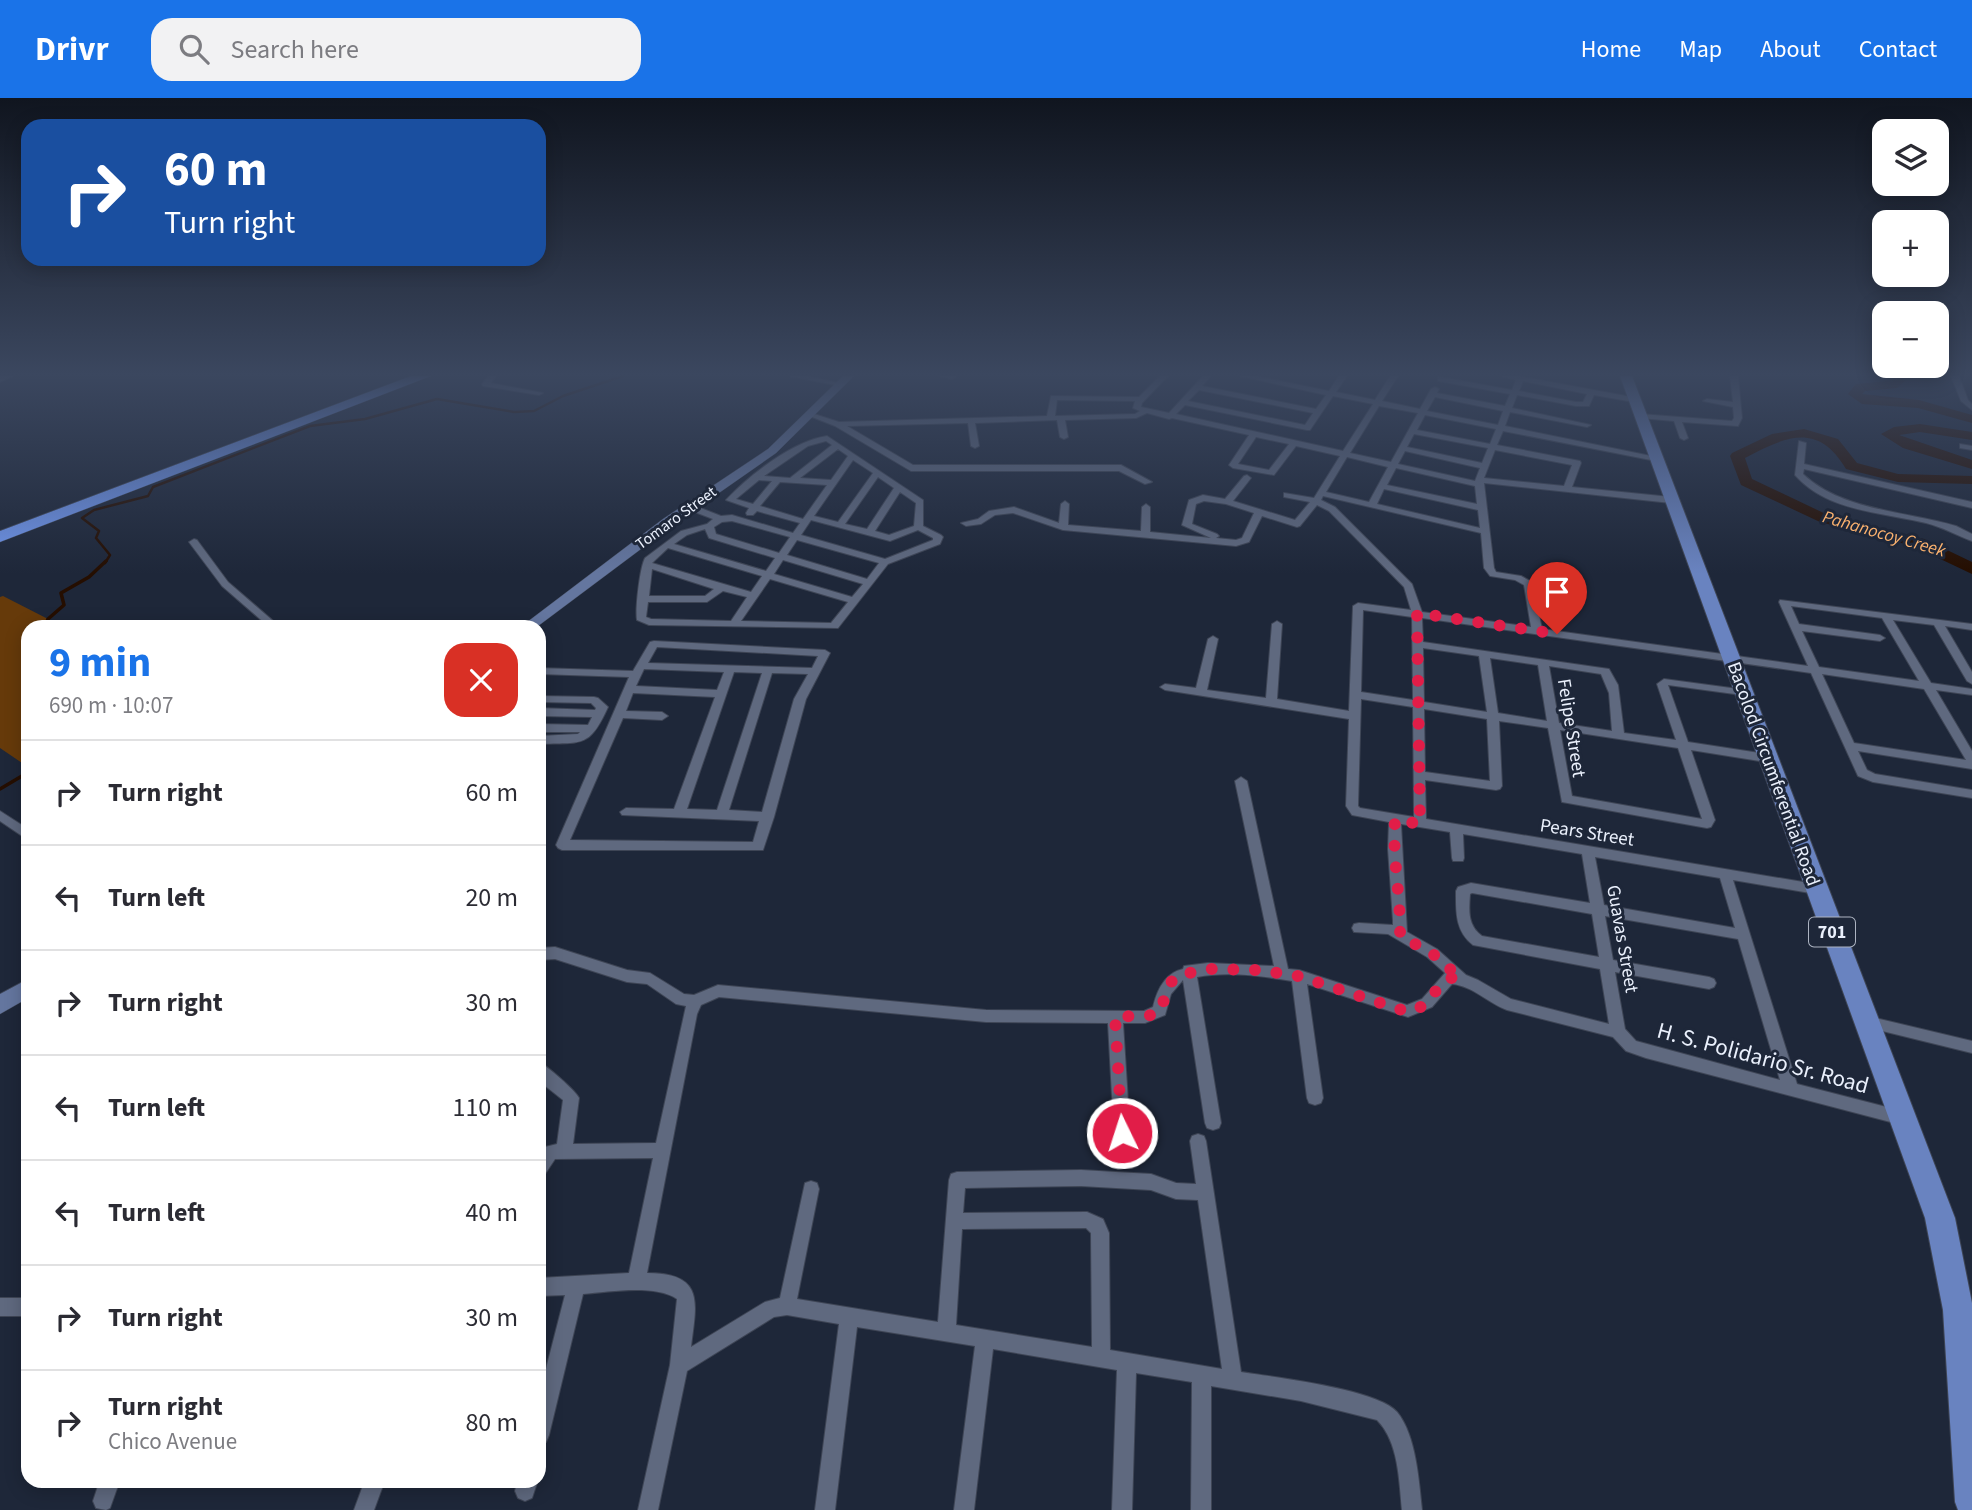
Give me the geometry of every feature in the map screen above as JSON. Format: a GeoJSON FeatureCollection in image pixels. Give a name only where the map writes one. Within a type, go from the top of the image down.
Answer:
{"type":"FeatureCollection","features":[{"type":"Feature","properties":{"kind":"highway"},"geometry":{"type":"LineString","coordinates":[[231,449],[249,442]]}},
{"type":"Feature","properties":{"kind":"highway"},"geometry":{"type":"LineString","coordinates":[[0,536],[250,442]]}},
{"type":"Feature","properties":{"kind":"main road","name":"Bacolod Circumferential Road"},"geometry":{"type":"LineString","coordinates":[[1650,442],[1940,1218],[1958,1310],[1972,1502]]}},
{"type":"Feature","properties":{"kind":"street","name":"Tomaro Street"},"geometry":{"type":"LineString","coordinates":[[537,620],[782,442]]}},
{"type":"Feature","properties":{"kind":"street"},"geometry":{"type":"LineString","coordinates":[[810,442],[730,500],[755,508],[894,538],[918,527]]}},
{"type":"Feature","properties":{"kind":"street"},"geometry":{"type":"LineString","coordinates":[[833,442],[918,498],[918,527]]}},
{"type":"Feature","properties":{"kind":"street"},"geometry":{"type":"LineString","coordinates":[[868,442],[911,468],[1121,468],[1148,482]]}},
{"type":"Feature","properties":{"kind":"street"},"geometry":{"type":"LineString","coordinates":[[974,442],[975,446]]}},
{"type":"Feature","properties":{"kind":"street"},"geometry":{"type":"LineString","coordinates":[[1250,442],[1233,465],[1271,473],[1293,445]]}},
{"type":"Feature","properties":{"kind":"street"},"geometry":{"type":"LineString","coordinates":[[1280,442],[1391,467],[1479,482],[1671,500]]}},
{"type":"Feature","properties":{"kind":"street"},"geometry":{"type":"LineString","coordinates":[[1218,541],[1215,536],[1189,527],[1189,514],[1196,498],[1227,502],[1297,524],[1318,497],[1352,442]]}},
{"type":"Feature","properties":{"kind":"street"},"geometry":{"type":"LineString","coordinates":[[1371,506],[1405,442]]}},
{"type":"Feature","properties":{"kind":"street"},"geometry":{"type":"LineString","coordinates":[[1461,442],[1577,463],[1567,490]]}},
{"type":"Feature","properties":{"kind":"street"},"geometry":{"type":"LineString","coordinates":[[1495,442],[1479,482],[1491,571],[1522,580],[1531,587],[1537,631]]}},
{"type":"Feature","properties":{"kind":"street"},"geometry":{"type":"LineString","coordinates":[[1567,442],[1656,459]]}},
{"type":"Feature","properties":{"kind":"street"},"geometry":{"type":"LineString","coordinates":[[1802,443],[1799,475],[1802,480],[1826,494],[1865,508],[1940,522],[1972,538]]}},
{"type":"Feature","properties":{"kind":"street"},"geometry":{"type":"LineString","coordinates":[[792,480],[838,445]]}},
{"type":"Feature","properties":{"kind":"street"},"geometry":{"type":"LineString","coordinates":[[1402,448],[1483,466]]}},
{"type":"Feature","properties":{"kind":"street"},"geometry":{"type":"LineString","coordinates":[[734,623],[852,456]]}},
{"type":"Feature","properties":{"kind":"street"},"geometry":{"type":"LineString","coordinates":[[1799,465],[1972,505]]}},
{"type":"Feature","properties":{"kind":"street"},"geometry":{"type":"LineString","coordinates":[[840,525],[877,473]]}},
{"type":"Feature","properties":{"kind":"street"},"geometry":{"type":"LineString","coordinates":[[760,478],[832,483]]}},
{"type":"Feature","properties":{"kind":"street"},"geometry":{"type":"LineString","coordinates":[[1227,502],[1247,478]]}},
{"type":"Feature","properties":{"kind":"street"},"geometry":{"type":"LineString","coordinates":[[743,522],[778,480]]}},
{"type":"Feature","properties":{"kind":"street"},"geometry":{"type":"LineString","coordinates":[[1381,486],[1483,508]]}},
{"type":"Feature","properties":{"kind":"street"},"geometry":{"type":"LineString","coordinates":[[869,533],[899,487]]}},
{"type":"Feature","properties":{"kind":"street"},"geometry":{"type":"LineString","coordinates":[[1287,495],[1371,506],[1486,532]]}},
{"type":"Feature","properties":{"kind":"street"},"geometry":{"type":"LineString","coordinates":[[1318,497],[1409,586],[1417,613],[1420,824]]}},
{"type":"Feature","properties":{"kind":"street"},"geometry":{"type":"LineString","coordinates":[[1063,527],[1065,505]]}},
{"type":"Feature","properties":{"kind":"street"},"geometry":{"type":"LineString","coordinates":[[690,507],[720,519],[743,522],[885,562]]}},
{"type":"Feature","properties":{"kind":"street"},"geometry":{"type":"LineString","coordinates":[[1145,533],[1146,507]]}},
{"type":"Feature","properties":{"kind":"street"},"geometry":{"type":"LineString","coordinates":[[966,523],[981,521],[992,513],[1014,510],[1063,527],[1218,541],[1246,540],[1259,512]]}},
{"type":"Feature","properties":{"kind":"street"},"geometry":{"type":"LineString","coordinates":[[720,519],[709,526],[691,529],[646,564],[641,618],[646,621],[834,626],[885,562],[937,542],[938,537],[918,527]]}},
{"type":"Feature","properties":{"kind":"street"},"geometry":{"type":"LineString","coordinates":[[709,526],[712,536],[868,582]]}},
{"type":"Feature","properties":{"kind":"street"},"geometry":{"type":"LineString","coordinates":[[194,542],[225,584],[267,620]]}},
{"type":"Feature","properties":{"kind":"street"},"geometry":{"type":"LineString","coordinates":[[668,545],[767,577],[854,601]]}},
{"type":"Feature","properties":{"kind":"street"},"geometry":{"type":"LineString","coordinates":[[646,564],[753,596]]}},
{"type":"Feature","properties":{"kind":"street"},"geometry":{"type":"LineString","coordinates":[[642,599],[707,599],[721,588]]}},
{"type":"Feature","properties":{"kind":"street"},"geometry":{"type":"LineString","coordinates":[[1972,626],[1784,602],[1862,773],[1972,794]]}},
{"type":"Feature","properties":{"kind":"street"},"geometry":{"type":"LineString","coordinates":[[1165,687],[1355,716],[1357,606],[1972,692]]}},
{"type":"Feature","properties":{"kind":"street"},"geometry":{"type":"LineString","coordinates":[[1886,616],[1972,763]]}},
{"type":"Feature","properties":{"kind":"street"},"geometry":{"type":"LineString","coordinates":[[1937,622],[1972,681]]}},
{"type":"Feature","properties":{"kind":"street"},"geometry":{"type":"LineString","coordinates":[[1271,702],[1277,624]]}},
{"type":"Feature","properties":{"kind":"street"},"geometry":{"type":"LineString","coordinates":[[1795,627],[1880,638]]}},
{"type":"Feature","properties":{"kind":"street"},"geometry":{"type":"LineString","coordinates":[[1201,691],[1213,639]]}},
{"type":"Feature","properties":{"kind":"street"},"geometry":{"type":"LineString","coordinates":[[660,644],[823,651],[800,699],[761,844],[750,848],[562,845],[638,670],[651,647],[660,644]]}},
{"type":"Feature","properties":{"kind":"street"},"geometry":{"type":"LineString","coordinates":[[1418,644],[1608,674],[1619,736]]}},
{"type":"Feature","properties":{"kind":"street"},"geometry":{"type":"LineString","coordinates":[[1419,775],[1492,788],[1496,786],[1493,717],[1484,654]]}},
{"type":"Feature","properties":{"kind":"street","name":"Felipe Street"},"geometry":{"type":"LineString","coordinates":[[1543,662],[1566,799],[1709,823],[1682,745]]}},
{"type":"Feature","properties":{"kind":"street"},"geometry":{"type":"LineString","coordinates":[[679,813],[730,669]]}},
{"type":"Feature","properties":{"kind":"street"},"geometry":{"type":"LineString","coordinates":[[722,814],[768,670]]}},
{"type":"Feature","properties":{"kind":"street"},"geometry":{"type":"LineString","coordinates":[[546,671],[813,671]]}},
{"type":"Feature","properties":{"kind":"street"},"geometry":{"type":"LineString","coordinates":[[1682,745],[1663,682],[1742,692]]}},
{"type":"Feature","properties":{"kind":"street"},"geometry":{"type":"LineString","coordinates":[[629,689],[722,694]]}},
{"type":"Feature","properties":{"kind":"street"},"geometry":{"type":"LineString","coordinates":[[1355,695],[1766,758]]}},
{"type":"Feature","properties":{"kind":"street"},"geometry":{"type":"LineString","coordinates":[[546,699],[594,700],[601,707],[600,714],[590,730],[577,740],[546,740]]}},
{"type":"Feature","properties":{"kind":"street"},"geometry":{"type":"LineString","coordinates":[[546,712],[600,714]]}},
{"type":"Feature","properties":{"kind":"street"},"geometry":{"type":"LineString","coordinates":[[618,715],[662,716]]}},
{"type":"Feature","properties":{"kind":"street","name":"Pears Street"},"geometry":{"type":"LineString","coordinates":[[1355,716],[1353,810],[1456,831],[1816,889]]}},
{"type":"Feature","properties":{"kind":"street"},"geometry":{"type":"LineString","coordinates":[[546,728],[590,730]]}},
{"type":"Feature","properties":{"kind":"street"},"geometry":{"type":"LineString","coordinates":[[1850,746],[1972,763]]}},
{"type":"Feature","properties":{"kind":"street"},"geometry":{"type":"LineString","coordinates":[[1241,781],[1282,973]]}},
{"type":"Feature","properties":{"kind":"street"},"geometry":{"type":"LineString","coordinates":[[626,812],[768,817]]}},
{"type":"Feature","properties":{"kind":"street"},"geometry":{"type":"LineString","coordinates":[[0,815],[21,830]]}},
{"type":"Feature","properties":{"kind":"street"},"geometry":{"type":"LineString","coordinates":[[1395,820],[1393,853],[1401,896],[1400,936]]}},
{"type":"Feature","properties":{"kind":"street"},"geometry":{"type":"LineString","coordinates":[[1456,831],[1458,858]]}},
{"type":"Feature","properties":{"kind":"street","name":"Guavas Street"},"geometry":{"type":"LineString","coordinates":[[1588,852],[1618,1032]]}},
{"type":"Feature","properties":{"kind":"street"},"geometry":{"type":"LineString","coordinates":[[1725,874],[1741,934],[1791,1089]]}},
{"type":"Feature","properties":{"kind":"street"},"geometry":{"type":"LineString","coordinates":[[1709,983],[1478,941],[1466,933],[1464,928],[1463,891],[1471,888],[1741,934]]}},
{"type":"Feature","properties":{"kind":"street"},"geometry":{"type":"LineString","coordinates":[[1359,928],[1381,927],[1400,936],[1432,953],[1460,978]]}},
{"type":"Feature","properties":{"kind":"street"},"geometry":{"type":"LineString","coordinates":[[546,954],[555,953],[627,976],[650,979],[681,1000],[695,1001]]}},
{"type":"Feature","properties":{"kind":"street"},"geometry":{"type":"LineString","coordinates":[[1189,970],[1213,1123]]}},
{"type":"Feature","properties":{"kind":"street"},"geometry":{"type":"LineString","coordinates":[[636,1282],[695,1001],[704,994],[731,991],[769,997],[986,1016],[1115,1017],[1154,1015],[1160,1011],[1170,983],[1189,970],[1282,973],[1298,976],[1408,1012],[1418,1010],[1427,1003],[1449,978],[1460,978],[1471,981],[1511,1005],[1618,1032]]}},
{"type":"Feature","properties":{"kind":"street"},"geometry":{"type":"LineString","coordinates":[[1298,976],[1315,1098]]}},
{"type":"Feature","properties":{"kind":"street"},"geometry":{"type":"LineString","coordinates":[[0,1005],[21,992]]}},
{"type":"Feature","properties":{"kind":"street"},"geometry":{"type":"LineString","coordinates":[[1115,1017],[1122,1133]]}},
{"type":"Feature","properties":{"kind":"street"},"geometry":{"type":"LineString","coordinates":[[1866,1022],[1972,1047]]}},
{"type":"Feature","properties":{"kind":"street","name":"H. S. Polidario Sr. Road"},"geometry":{"type":"LineString","coordinates":[[1618,1032],[1632,1046],[1646,1052],[1902,1118]]}},
{"type":"Feature","properties":{"kind":"street"},"geometry":{"type":"LineString","coordinates":[[546,1075],[571,1098],[564,1152]]}},
{"type":"Feature","properties":{"kind":"street"},"geometry":{"type":"LineString","coordinates":[[1198,1141],[1233,1379]]}},
{"type":"Feature","properties":{"kind":"street"},"geometry":{"type":"LineString","coordinates":[[546,1155],[564,1152],[663,1150]]}},
{"type":"Feature","properties":{"kind":"street"},"geometry":{"type":"LineString","coordinates":[[946,1332],[954,1184],[962,1178],[1081,1178],[1151,1182],[1176,1191],[1207,1193]]}},
{"type":"Feature","properties":{"kind":"street"},"geometry":{"type":"LineString","coordinates":[[787,1306],[811,1189]]}},
{"type":"Feature","properties":{"kind":"street"},"geometry":{"type":"LineString","coordinates":[[953,1221],[1087,1220],[1097,1224],[1100,1233],[1101,1359]]}},
{"type":"Feature","properties":{"kind":"street"},"geometry":{"type":"LineString","coordinates":[[546,1287],[655,1282],[674,1286],[684,1293],[687,1302],[679,1365],[649,1510]]}},
{"type":"Feature","properties":{"kind":"street"},"geometry":{"type":"LineString","coordinates":[[546,1407],[576,1285]]}},
{"type":"Feature","properties":{"kind":"street"},"geometry":{"type":"LineString","coordinates":[[679,1365],[771,1308],[787,1306],[1301,1391],[1384,1413],[1400,1436],[1412,1510]]}},
{"type":"Feature","properties":{"kind":"street"},"geometry":{"type":"LineString","coordinates":[[0,1307],[21,1307]]}},
{"type":"Feature","properties":{"kind":"street"},"geometry":{"type":"LineString","coordinates":[[825,1510],[849,1316]]}},
{"type":"Feature","properties":{"kind":"street"},"geometry":{"type":"LineString","coordinates":[[964,1510],[985,1339]]}},
{"type":"Feature","properties":{"kind":"street"},"geometry":{"type":"LineString","coordinates":[[1122,1510],[1127,1362]]}},
{"type":"Feature","properties":{"kind":"street"},"geometry":{"type":"LineString","coordinates":[[1201,1510],[1202,1374]]}},
{"type":"Feature","properties":{"kind":"street"},"geometry":{"type":"LineString","coordinates":[[103,1502],[107,1488]]}},
{"type":"Feature","properties":{"kind":"street"},"geometry":{"type":"LineString","coordinates":[[365,1510],[372,1488]]}},
{"type":"Feature","properties":{"kind":"shaded area"},"geometry":{"type":"Polygon","coordinates":[[[3,596],[48,619],[21,620],[21,762],[0,748],[0,597],[3,596]]]}},
{"type":"Feature","properties":{"kind":"waterway"},"geometry":{"type":"LineString","coordinates":[[105,563],[110,555],[96,538],[99,531],[82,518],[94,510],[148,496],[153,487],[269,442]]}},
{"type":"Feature","properties":{"kind":"waterway","name":"Pahanocoy Creek"},"geometry":{"type":"LineString","coordinates":[[1764,442],[1737,456],[1746,482],[1815,515],[1937,549],[1972,569]]}},
{"type":"Feature","properties":{"kind":"waterway","name":"Pahanocoy Creek"},"geometry":{"type":"LineString","coordinates":[[1833,442],[1841,448],[1851,466],[1898,478],[1972,480]]}},
{"type":"Feature","properties":{"kind":"waterway","name":"Pahanocoy Creek"},"geometry":{"type":"LineString","coordinates":[[1902,442],[1972,465]]}},
{"type":"Feature","properties":{"kind":"waterway"},"geometry":{"type":"LineString","coordinates":[[48,620],[64,605],[61,593],[89,577],[106,561]]}},
{"type":"Feature","properties":{"kind":"waterway"},"geometry":{"type":"LineString","coordinates":[[0,789],[21,777]]}},
{"type":"Feature","properties":{"kind":"route"},"geometry":{"type":"LineString","coordinates":[[1122,1133],[1115,1017],[1154,1015],[1160,1011],[1164,992],[1170,983],[1189,970],[1259,970],[1298,976],[1408,1012],[1418,1010],[1427,1003],[1449,978],[1460,978],[1432,953],[1400,936],[1401,896],[1393,853],[1395,820],[1420,824],[1417,613],[1557,634]]}}]}
